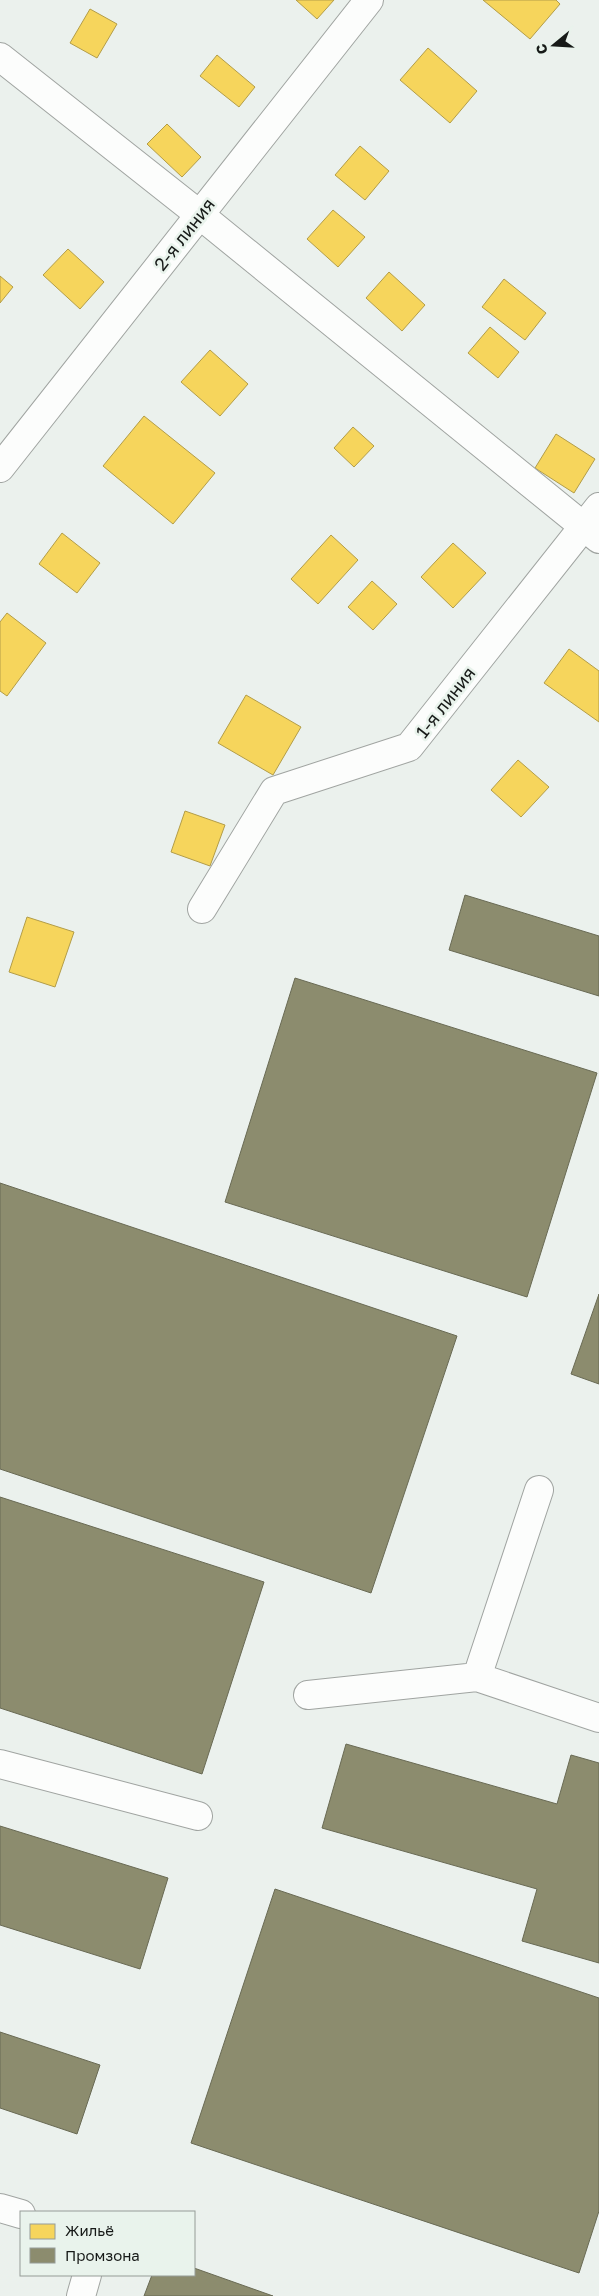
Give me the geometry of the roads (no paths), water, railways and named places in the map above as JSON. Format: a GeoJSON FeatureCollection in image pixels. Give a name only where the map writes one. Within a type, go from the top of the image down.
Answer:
{"type":"FeatureCollection","features":[{"type":"Feature","properties":{"kind":"street","name":"2-я линия"},"geometry":{"type":"LineString","coordinates":[[0,468],[369,0]]}},
{"type":"Feature","properties":{"kind":"street"},"geometry":{"type":"LineString","coordinates":[[0,57],[594,524]]}},
{"type":"Feature","properties":{"kind":"street","name":"1-я линия"},"geometry":{"type":"LineString","coordinates":[[202,909],[274,791],[409,747],[594,524]]}},
{"type":"Feature","properties":{"kind":"street"},"geometry":{"type":"LineString","coordinates":[[476,1677],[539,1490]]}},
{"type":"Feature","properties":{"kind":"street"},"geometry":{"type":"LineString","coordinates":[[308,1695],[476,1677],[599,1718]]}},
{"type":"Feature","properties":{"kind":"street"},"geometry":{"type":"LineString","coordinates":[[0,1764],[198,1816]]}},
{"type":"Feature","properties":{"kind":"street"},"geometry":{"type":"LineString","coordinates":[[0,2208],[20,2214]]}},
{"type":"Feature","properties":{"kind":"street"},"geometry":{"type":"LineString","coordinates":[[82,2296],[87,2276]]}}]}
